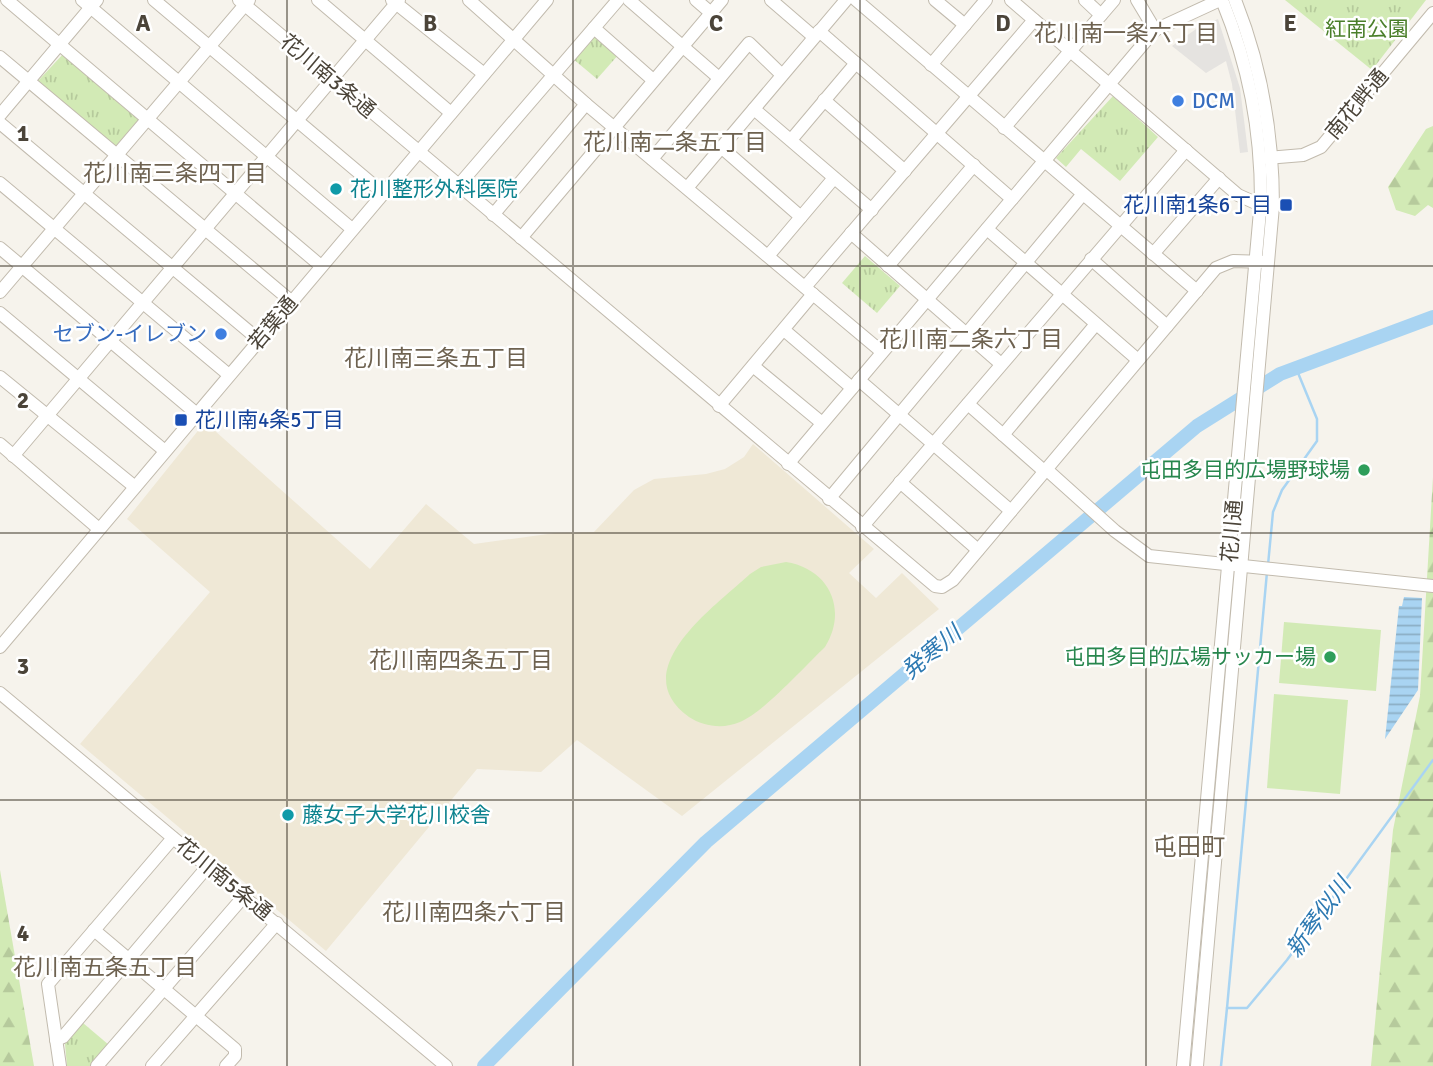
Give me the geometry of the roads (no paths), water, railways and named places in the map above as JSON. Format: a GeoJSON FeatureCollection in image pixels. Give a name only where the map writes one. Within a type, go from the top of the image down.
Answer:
{"type":"FeatureCollection","features":[{"type":"Feature","properties":{"kind":"street"},"geometry":{"type":"LineString","coordinates":[[7,0],[321,266]]}},
{"type":"Feature","properties":{"kind":"street"},"geometry":{"type":"LineString","coordinates":[[154,0],[383,193]]}},
{"type":"Feature","properties":{"kind":"street"},"geometry":{"type":"LineString","coordinates":[[318,0],[451,113]]}},
{"type":"Feature","properties":{"kind":"street"},"geometry":{"type":"LineString","coordinates":[[469,0],[586,104],[882,352]]}},
{"type":"Feature","properties":{"kind":"street","name":"若葉通"},"geometry":{"type":"LineString","coordinates":[[0,647],[546,0]]}},
{"type":"Feature","properties":{"kind":"street"},"geometry":{"type":"LineString","coordinates":[[458,186],[618,0]]}},
{"type":"Feature","properties":{"kind":"street"},"geometry":{"type":"LineString","coordinates":[[629,0],[681,48],[719,78]]}},
{"type":"Feature","properties":{"kind":"street"},"geometry":{"type":"LineString","coordinates":[[696,0],[711,13]]}},
{"type":"Feature","properties":{"kind":"street"},"geometry":{"type":"LineString","coordinates":[[521,238],[722,0]]}},
{"type":"Feature","properties":{"kind":"street"},"geometry":{"type":"LineString","coordinates":[[771,0],[856,63],[1012,199]]}},
{"type":"Feature","properties":{"kind":"street"},"geometry":{"type":"LineString","coordinates":[[687,188],[846,0]]}},
{"type":"Feature","properties":{"kind":"street"},"geometry":{"type":"LineString","coordinates":[[856,0],[1197,291]]}},
{"type":"Feature","properties":{"kind":"street"},"geometry":{"type":"LineString","coordinates":[[935,0],[965,25]]}},
{"type":"Feature","properties":{"kind":"street"},"geometry":{"type":"LineString","coordinates":[[931,65],[986,0]]}},
{"type":"Feature","properties":{"kind":"street"},"geometry":{"type":"LineString","coordinates":[[1011,0],[1238,195],[1261,205]]}},
{"type":"Feature","properties":{"kind":"street"},"geometry":{"type":"LineString","coordinates":[[1085,0],[1101,15]]}},
{"type":"Feature","properties":{"kind":"street"},"geometry":{"type":"LineString","coordinates":[[1004,128],[1114,0]]}},
{"type":"Feature","properties":{"kind":"street"},"geometry":{"type":"LineString","coordinates":[[1137,0],[1155,30]]}},
{"type":"Feature","properties":{"kind":"street"},"geometry":{"type":"LineString","coordinates":[[788,464],[1155,30],[1221,0]]}},
{"type":"Feature","properties":{"kind":"street","name":"花川通"},"geometry":{"type":"LineString","coordinates":[[1184,1066],[1235,566],[1253,435],[1258,364],[1261,205],[1267,158],[1241,47],[1221,0]]}},
{"type":"Feature","properties":{"kind":"street","name":"花川通"},"geometry":{"type":"LineString","coordinates":[[1197,1066],[1235,566],[1239,441],[1245,372],[1261,262],[1273,206],[1267,158],[1265,95],[1253,44],[1235,0]]}},
{"type":"Feature","properties":{"kind":"street"},"geometry":{"type":"LineString","coordinates":[[13,456],[365,40],[395,1],[484,74]]}},
{"type":"Feature","properties":{"kind":"street"},"geometry":{"type":"LineString","coordinates":[[0,292],[210,46],[244,2]]}},
{"type":"Feature","properties":{"kind":"street","name":"花川南3条通"},"geometry":{"type":"LineString","coordinates":[[244,2],[828,499],[935,586],[942,587],[953,580],[978,550]]}},
{"type":"Feature","properties":{"kind":"street"},"geometry":{"type":"LineString","coordinates":[[0,115],[60,44],[90,3],[352,229]]}},
{"type":"Feature","properties":{"kind":"street","name":"南花畔通"},"geometry":{"type":"LineString","coordinates":[[1267,158],[1303,155],[1321,147],[1433,13]]}},
{"type":"Feature","properties":{"kind":"street"},"geometry":{"type":"LineString","coordinates":[[719,406],[784,330],[851,233],[1034,20]]}},
{"type":"Feature","properties":{"kind":"street"},"geometry":{"type":"LineString","coordinates":[[594,28],[653,80]]}},
{"type":"Feature","properties":{"kind":"street"},"geometry":{"type":"LineString","coordinates":[[652,159],[748,43],[782,75]]}},
{"type":"Feature","properties":{"kind":"street"},"geometry":{"type":"LineString","coordinates":[[0,57],[291,301]]}},
{"type":"Feature","properties":{"kind":"street"},"geometry":{"type":"LineString","coordinates":[[790,140],[856,63]]}},
{"type":"Feature","properties":{"kind":"street"},"geometry":{"type":"LineString","coordinates":[[824,100],[905,171]]}},
{"type":"Feature","properties":{"kind":"street"},"geometry":{"type":"LineString","coordinates":[[493,215],[586,104]]}},
{"type":"Feature","properties":{"kind":"street"},"geometry":{"type":"LineString","coordinates":[[754,108],[872,210]]}},
{"type":"Feature","properties":{"kind":"street"},"geometry":{"type":"LineString","coordinates":[[0,123],[259,340]]}},
{"type":"Feature","properties":{"kind":"street"},"geometry":{"type":"LineString","coordinates":[[721,148],[801,217]]}},
{"type":"Feature","properties":{"kind":"street"},"geometry":{"type":"LineString","coordinates":[[863,527],[1185,150]]}},
{"type":"Feature","properties":{"kind":"street"},"geometry":{"type":"LineString","coordinates":[[888,266],[974,165]]}},
{"type":"Feature","properties":{"kind":"street"},"geometry":{"type":"LineString","coordinates":[[768,257],[834,178]]}},
{"type":"Feature","properties":{"kind":"street"},"geometry":{"type":"LineString","coordinates":[[1153,254],[1219,178]]}},
{"type":"Feature","properties":{"kind":"street"},"geometry":{"type":"LineString","coordinates":[[0,183],[141,304],[229,375]]}},
{"type":"Feature","properties":{"kind":"street"},"geometry":{"type":"LineString","coordinates":[[828,499],[1082,195]]}},
{"type":"Feature","properties":{"kind":"street"},"geometry":{"type":"LineString","coordinates":[[987,229],[1138,360]]}},
{"type":"Feature","properties":{"kind":"street"},"geometry":{"type":"LineString","coordinates":[[851,233],[1001,365]]}},
{"type":"Feature","properties":{"kind":"street"},"geometry":{"type":"LineString","coordinates":[[0,248],[197,414]]}},
{"type":"Feature","properties":{"kind":"street"},"geometry":{"type":"LineString","coordinates":[[1091,259],[1167,326]]}},
{"type":"Feature","properties":{"kind":"street"},"geometry":{"type":"LineString","coordinates":[[900,482],[978,550],[1197,291],[1225,262],[1261,262]]}},
{"type":"Feature","properties":{"kind":"street"},"geometry":{"type":"LineString","coordinates":[[0,313],[165,452]]}},
{"type":"Feature","properties":{"kind":"street"},"geometry":{"type":"LineString","coordinates":[[1003,435],[1096,324]]}},
{"type":"Feature","properties":{"kind":"street"},"geometry":{"type":"LineString","coordinates":[[784,330],[899,414],[1011,511]]}},
{"type":"Feature","properties":{"kind":"street"},"geometry":{"type":"LineString","coordinates":[[753,366],[822,423]]}},
{"type":"Feature","properties":{"kind":"street"},"geometry":{"type":"LineString","coordinates":[[0,377],[135,487]]}},
{"type":"Feature","properties":{"kind":"street"},"geometry":{"type":"LineString","coordinates":[[968,404],[1115,531],[1149,556],[1433,586]]}},
{"type":"Feature","properties":{"kind":"street"},"geometry":{"type":"LineString","coordinates":[[0,444],[99,529]]}},
{"type":"Feature","properties":{"kind":"street","name":"花川南5条通"},"geometry":{"type":"LineString","coordinates":[[0,693],[245,895],[446,1066]]}},
{"type":"Feature","properties":{"kind":"street"},"geometry":{"type":"LineString","coordinates":[[60,1066],[48,984],[173,838]]}},
{"type":"Feature","properties":{"kind":"street"},"geometry":{"type":"LineString","coordinates":[[56,1040],[63,1037],[208,866]]}},
{"type":"Feature","properties":{"kind":"street"},"geometry":{"type":"LineString","coordinates":[[97,1066],[245,895]]}},
{"type":"Feature","properties":{"kind":"street"},"geometry":{"type":"LineString","coordinates":[[152,1066],[277,923]]}},
{"type":"Feature","properties":{"kind":"street"},"geometry":{"type":"LineString","coordinates":[[94,930],[235,1049],[235,1056],[226,1066]]}},
{"type":"Feature","properties":{"kind":"water"},"geometry":{"type":"Polygon","coordinates":[[[1404,597],[1422,598],[1418,690],[1385,739],[1399,606],[1402,606],[1404,597]]]}},
{"type":"Feature","properties":{"kind":"waterway","name":"発寒川"},"geometry":{"type":"LineString","coordinates":[[484,1066],[706,842],[1197,426],[1280,374],[1433,317]]}},
{"type":"Feature","properties":{"kind":"waterway"},"geometry":{"type":"LineString","coordinates":[[1268,565],[1273,512],[1282,490],[1317,441],[1317,419],[1296,368]]}},
{"type":"Feature","properties":{"kind":"waterway"},"geometry":{"type":"LineString","coordinates":[[1227,1008],[1267,572]]}},
{"type":"Feature","properties":{"kind":"waterway","name":"新琴似川"},"geometry":{"type":"LineString","coordinates":[[1221,1066],[1227,1008],[1247,1008],[1287,960],[1433,760]]}},
{"type":"Feature","properties":{"kind":"place","name":"DCM"},"geometry":{"type":"Point","coordinates":[1178,101]}},
{"type":"Feature","properties":{"kind":"place","name":"花川整形外科医院"},"geometry":{"type":"Point","coordinates":[336,189]}},
{"type":"Feature","properties":{"kind":"place","name":"花川南1条6丁目"},"geometry":{"type":"Point","coordinates":[1286,205]}},
{"type":"Feature","properties":{"kind":"place","name":"セブン-イレブン"},"geometry":{"type":"Point","coordinates":[221,334]}},
{"type":"Feature","properties":{"kind":"place","name":"花川南4条5丁目"},"geometry":{"type":"Point","coordinates":[181,420]}},
{"type":"Feature","properties":{"kind":"place","name":"屯田多目的広場野球場"},"geometry":{"type":"Point","coordinates":[1364,470]}},
{"type":"Feature","properties":{"kind":"place","name":"屯田多目的広場サッカー場"},"geometry":{"type":"Point","coordinates":[1330,657]}},
{"type":"Feature","properties":{"kind":"place","name":"藤女子大学花川校舎"},"geometry":{"type":"Point","coordinates":[288,815]}},
{"type":"Feature","properties":{"kind":"district","name":"花川南一条六丁目"},"geometry":{"type":"Point","coordinates":[1126,33]}},
{"type":"Feature","properties":{"kind":"district","name":"花川南二条五丁目"},"geometry":{"type":"Point","coordinates":[675,142]}},
{"type":"Feature","properties":{"kind":"district","name":"花川南三条四丁目"},"geometry":{"type":"Point","coordinates":[175,173]}},
{"type":"Feature","properties":{"kind":"district","name":"花川南二条六丁目"},"geometry":{"type":"Point","coordinates":[971,339]}},
{"type":"Feature","properties":{"kind":"district","name":"花川南三条五丁目"},"geometry":{"type":"Point","coordinates":[436,358]}},
{"type":"Feature","properties":{"kind":"district","name":"花川南四条五丁目"},"geometry":{"type":"Point","coordinates":[461,660]}},
{"type":"Feature","properties":{"kind":"district","name":"屯田町"},"geometry":{"type":"Point","coordinates":[1189,847]}},
{"type":"Feature","properties":{"kind":"district","name":"花川南四条六丁目"},"geometry":{"type":"Point","coordinates":[474,912]}},
{"type":"Feature","properties":{"kind":"district","name":"花川南五条五丁目"},"geometry":{"type":"Point","coordinates":[105,967]}},
{"type":"Feature","properties":{"kind":"park label","name":"紅南公園"},"geometry":{"type":"Point","coordinates":[1367,29]}}]}
